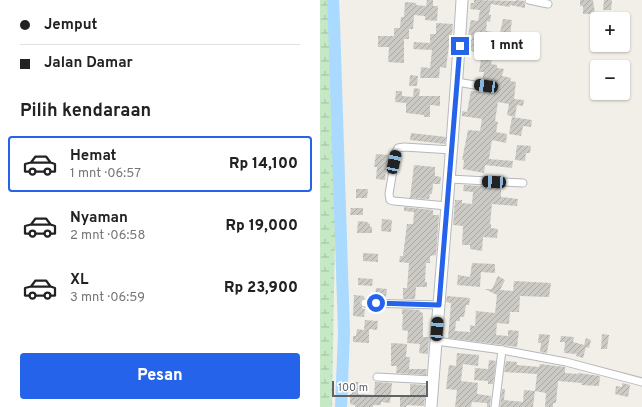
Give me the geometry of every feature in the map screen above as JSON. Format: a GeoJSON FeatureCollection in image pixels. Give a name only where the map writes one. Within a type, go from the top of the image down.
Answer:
{"type":"FeatureCollection","features":[{"type":"Feature","properties":{"kind":"street"},"geometry":{"type":"LineString","coordinates":[[431,407],[450,179],[462,0]]}},
{"type":"Feature","properties":{"kind":"street"},"geometry":{"type":"LineString","coordinates":[[529,0],[548,4]]}},
{"type":"Feature","properties":{"kind":"street"},"geometry":{"type":"LineString","coordinates":[[457,82],[486,86]]}},
{"type":"Feature","properties":{"kind":"street"},"geometry":{"type":"LineString","coordinates":[[447,206],[394,201],[390,200],[389,194],[398,148],[404,147],[452,150]]}},
{"type":"Feature","properties":{"kind":"street"},"geometry":{"type":"LineString","coordinates":[[450,179],[523,183]]}},
{"type":"Feature","properties":{"kind":"street"},"geometry":{"type":"LineString","coordinates":[[365,303],[439,305]]}},
{"type":"Feature","properties":{"kind":"street"},"geometry":{"type":"LineString","coordinates":[[436,341],[502,350],[566,362],[642,382]]}},
{"type":"Feature","properties":{"kind":"street"},"geometry":{"type":"LineString","coordinates":[[495,407],[502,350]]}},
{"type":"Feature","properties":{"kind":"street"},"geometry":{"type":"LineString","coordinates":[[377,377],[433,380]]}},
{"type":"Feature","properties":{"kind":"green space"},"geometry":{"type":"Polygon","coordinates":[[[320,0],[328,0],[337,114],[332,407],[320,407],[320,0]]]}},
{"type":"Feature","properties":{"kind":"building"},"geometry":{"type":"Polygon","coordinates":[[[427,0],[433,0],[433,6],[438,6],[437,21],[425,20],[425,16],[414,15],[413,29],[409,29],[409,39],[404,39],[404,63],[388,62],[389,47],[378,47],[378,36],[394,36],[394,28],[400,28],[401,17],[404,17],[405,2],[426,6],[427,0]]]}},
{"type":"Feature","properties":{"kind":"building"},"geometry":{"type":"Polygon","coordinates":[[[474,0],[516,0],[524,1],[525,3],[525,8],[510,5],[510,7],[491,4],[489,15],[491,15],[490,22],[487,21],[486,31],[500,33],[503,19],[512,20],[510,35],[505,34],[502,54],[493,53],[491,64],[497,65],[497,68],[504,69],[502,76],[511,78],[510,81],[516,82],[514,99],[524,100],[523,106],[517,105],[515,117],[507,115],[509,104],[498,102],[495,121],[498,122],[496,132],[507,134],[506,143],[492,140],[489,159],[513,161],[512,168],[485,165],[484,173],[463,169],[464,160],[462,160],[468,130],[480,131],[482,119],[462,116],[462,111],[467,112],[471,91],[487,92],[491,87],[489,83],[482,81],[484,72],[479,72],[482,53],[469,51],[472,36],[468,35],[471,20],[478,21],[480,10],[470,9],[471,3],[474,3],[474,0]]]}},
{"type":"Feature","properties":{"kind":"building"},"geometry":{"type":"Polygon","coordinates":[[[580,0],[593,0],[595,12],[583,14],[583,6],[580,6],[580,0]]]}},
{"type":"Feature","properties":{"kind":"building"},"geometry":{"type":"Polygon","coordinates":[[[604,0],[612,0],[611,10],[603,10],[604,0]]]}},
{"type":"Feature","properties":{"kind":"building"},"geometry":{"type":"Polygon","coordinates":[[[436,23],[453,24],[451,45],[449,45],[446,68],[440,67],[439,78],[420,78],[421,67],[430,68],[432,50],[413,49],[414,42],[430,43],[430,34],[436,34],[436,23]]]}},
{"type":"Feature","properties":{"kind":"building"},"geometry":{"type":"Polygon","coordinates":[[[410,75],[418,76],[417,86],[409,86],[410,75]]]}},
{"type":"Feature","properties":{"kind":"building"},"geometry":{"type":"Polygon","coordinates":[[[414,88],[420,89],[419,96],[440,96],[440,106],[430,105],[430,117],[406,113],[406,103],[395,102],[396,91],[402,91],[402,96],[413,97],[414,88]]]}},
{"type":"Feature","properties":{"kind":"building"},"geometry":{"type":"Polygon","coordinates":[[[512,117],[532,120],[531,127],[523,126],[521,136],[509,134],[512,117]]]}},
{"type":"Feature","properties":{"kind":"building"},"geometry":{"type":"Polygon","coordinates":[[[411,133],[446,137],[445,144],[410,140],[411,133]]]}},
{"type":"Feature","properties":{"kind":"building"},"geometry":{"type":"Polygon","coordinates":[[[517,145],[531,146],[530,153],[526,153],[525,161],[515,160],[517,145]]]}},
{"type":"Feature","properties":{"kind":"building"},"geometry":{"type":"Polygon","coordinates":[[[376,154],[390,155],[388,168],[386,168],[385,180],[376,179],[377,167],[374,167],[376,154]]]}},
{"type":"Feature","properties":{"kind":"building"},"geometry":{"type":"Polygon","coordinates":[[[414,165],[435,167],[435,176],[441,177],[440,184],[433,184],[432,194],[430,194],[429,199],[410,198],[414,165]]]}},
{"type":"Feature","properties":{"kind":"building"},"geometry":{"type":"Polygon","coordinates":[[[464,185],[501,187],[501,197],[518,199],[517,206],[492,204],[490,224],[491,228],[498,229],[497,238],[483,237],[482,251],[470,249],[470,245],[462,245],[463,226],[453,225],[455,200],[462,200],[462,203],[472,204],[473,192],[463,191],[464,185]]]}},
{"type":"Feature","properties":{"kind":"building"},"geometry":{"type":"Polygon","coordinates":[[[356,189],[368,189],[367,198],[356,198],[356,189]]]}},
{"type":"Feature","properties":{"kind":"building"},"geometry":{"type":"Polygon","coordinates":[[[404,207],[433,210],[433,215],[439,215],[436,255],[430,256],[430,263],[426,263],[425,282],[427,282],[427,287],[416,287],[415,299],[403,299],[403,288],[407,288],[409,263],[399,262],[400,256],[403,256],[407,224],[413,224],[414,212],[404,211],[404,207]]]}},
{"type":"Feature","properties":{"kind":"building"},"geometry":{"type":"Polygon","coordinates":[[[351,208],[363,208],[363,215],[350,215],[351,208]]]}},
{"type":"Feature","properties":{"kind":"building"},"geometry":{"type":"Polygon","coordinates":[[[382,219],[392,220],[391,232],[381,231],[382,219]]]}},
{"type":"Feature","properties":{"kind":"building"},"geometry":{"type":"Polygon","coordinates":[[[358,221],[368,222],[367,223],[370,224],[370,227],[372,227],[372,233],[357,233],[358,221]]]}},
{"type":"Feature","properties":{"kind":"building"},"geometry":{"type":"Polygon","coordinates":[[[363,253],[378,254],[378,262],[363,261],[363,253]]]}},
{"type":"Feature","properties":{"kind":"building"},"geometry":{"type":"Polygon","coordinates":[[[472,263],[495,264],[495,273],[481,272],[480,287],[457,285],[458,275],[470,277],[472,263]]]}},
{"type":"Feature","properties":{"kind":"building"},"geometry":{"type":"Polygon","coordinates":[[[498,276],[505,280],[500,290],[513,291],[514,281],[551,283],[549,297],[520,296],[519,312],[510,312],[509,324],[497,323],[496,335],[508,336],[508,330],[519,331],[517,347],[448,338],[451,303],[446,302],[447,296],[470,298],[469,305],[466,305],[464,317],[460,317],[460,321],[456,321],[455,331],[470,332],[470,325],[475,326],[476,311],[495,313],[497,295],[485,289],[492,289],[498,276]]]}},
{"type":"Feature","properties":{"kind":"building"},"geometry":{"type":"Polygon","coordinates":[[[358,278],[373,279],[372,286],[358,285],[358,278]]]}},
{"type":"Feature","properties":{"kind":"building"},"geometry":{"type":"Polygon","coordinates":[[[376,288],[387,289],[386,297],[375,296],[376,288]]]}},
{"type":"Feature","properties":{"kind":"building"},"geometry":{"type":"Polygon","coordinates":[[[354,295],[364,296],[360,303],[363,309],[365,309],[364,317],[353,316],[354,295]]]}},
{"type":"Feature","properties":{"kind":"building"},"geometry":{"type":"Polygon","coordinates":[[[402,309],[420,310],[420,312],[423,313],[423,337],[429,337],[428,354],[419,353],[420,344],[407,343],[408,331],[402,330],[402,309]]]}},
{"type":"Feature","properties":{"kind":"building"},"geometry":{"type":"Polygon","coordinates":[[[365,320],[378,321],[377,330],[369,329],[369,343],[353,342],[353,336],[356,336],[357,329],[364,330],[365,320]]]}},
{"type":"Feature","properties":{"kind":"building"},"geometry":{"type":"Polygon","coordinates":[[[539,334],[550,335],[547,353],[540,352],[541,343],[538,343],[539,334]]]}},
{"type":"Feature","properties":{"kind":"building"},"geometry":{"type":"Polygon","coordinates":[[[602,334],[609,335],[607,349],[601,349],[602,334]]]}},
{"type":"Feature","properties":{"kind":"building"},"geometry":{"type":"Polygon","coordinates":[[[561,336],[574,337],[573,342],[584,345],[586,338],[591,340],[589,348],[586,347],[583,358],[576,356],[577,354],[564,353],[565,342],[560,342],[561,336]]]}},
{"type":"Feature","properties":{"kind":"building"},"geometry":{"type":"Polygon","coordinates":[[[391,343],[407,344],[406,357],[410,357],[409,369],[427,369],[426,375],[396,373],[397,366],[391,366],[391,343]]]}},
{"type":"Feature","properties":{"kind":"building"},"geometry":{"type":"Polygon","coordinates":[[[457,353],[479,355],[478,366],[463,364],[461,381],[478,383],[477,394],[491,396],[490,407],[487,407],[487,403],[472,402],[471,407],[455,407],[457,390],[446,389],[449,365],[456,366],[457,353]]]}},
{"type":"Feature","properties":{"kind":"building"},"geometry":{"type":"Polygon","coordinates":[[[489,360],[496,361],[493,384],[488,384],[488,381],[474,380],[475,368],[488,369],[489,360]]]}},
{"type":"Feature","properties":{"kind":"building"},"geometry":{"type":"Polygon","coordinates":[[[506,361],[517,362],[517,365],[539,367],[540,364],[565,367],[565,373],[600,376],[599,386],[558,381],[556,403],[553,403],[553,407],[545,407],[546,393],[535,391],[537,374],[504,372],[506,361]]]}},
{"type":"Feature","properties":{"kind":"building"},"geometry":{"type":"Polygon","coordinates":[[[352,382],[359,382],[358,394],[374,395],[375,382],[392,383],[390,403],[381,402],[381,405],[373,405],[373,407],[355,407],[355,405],[350,404],[352,382]]]}},
{"type":"Feature","properties":{"kind":"building"},"geometry":{"type":"Polygon","coordinates":[[[622,383],[630,385],[628,397],[615,394],[616,386],[622,387],[622,383]]]}},
{"type":"Feature","properties":{"kind":"building"},"geometry":{"type":"Polygon","coordinates":[[[410,384],[426,385],[424,406],[407,405],[406,407],[400,407],[400,396],[410,396],[410,384]]]}},
{"type":"Feature","properties":{"kind":"building"},"geometry":{"type":"Polygon","coordinates":[[[502,389],[505,389],[504,400],[523,402],[524,390],[535,391],[533,407],[500,407],[502,389]]]}},
{"type":"Feature","properties":{"kind":"waterway"},"geometry":{"type":"LineString","coordinates":[[333,0],[344,333],[341,407]]}},
{"type":"Feature","properties":{"kind":"route"},"geometry":{"type":"LineString","coordinates":[[376,303],[439,305],[460,46]]}}]}
